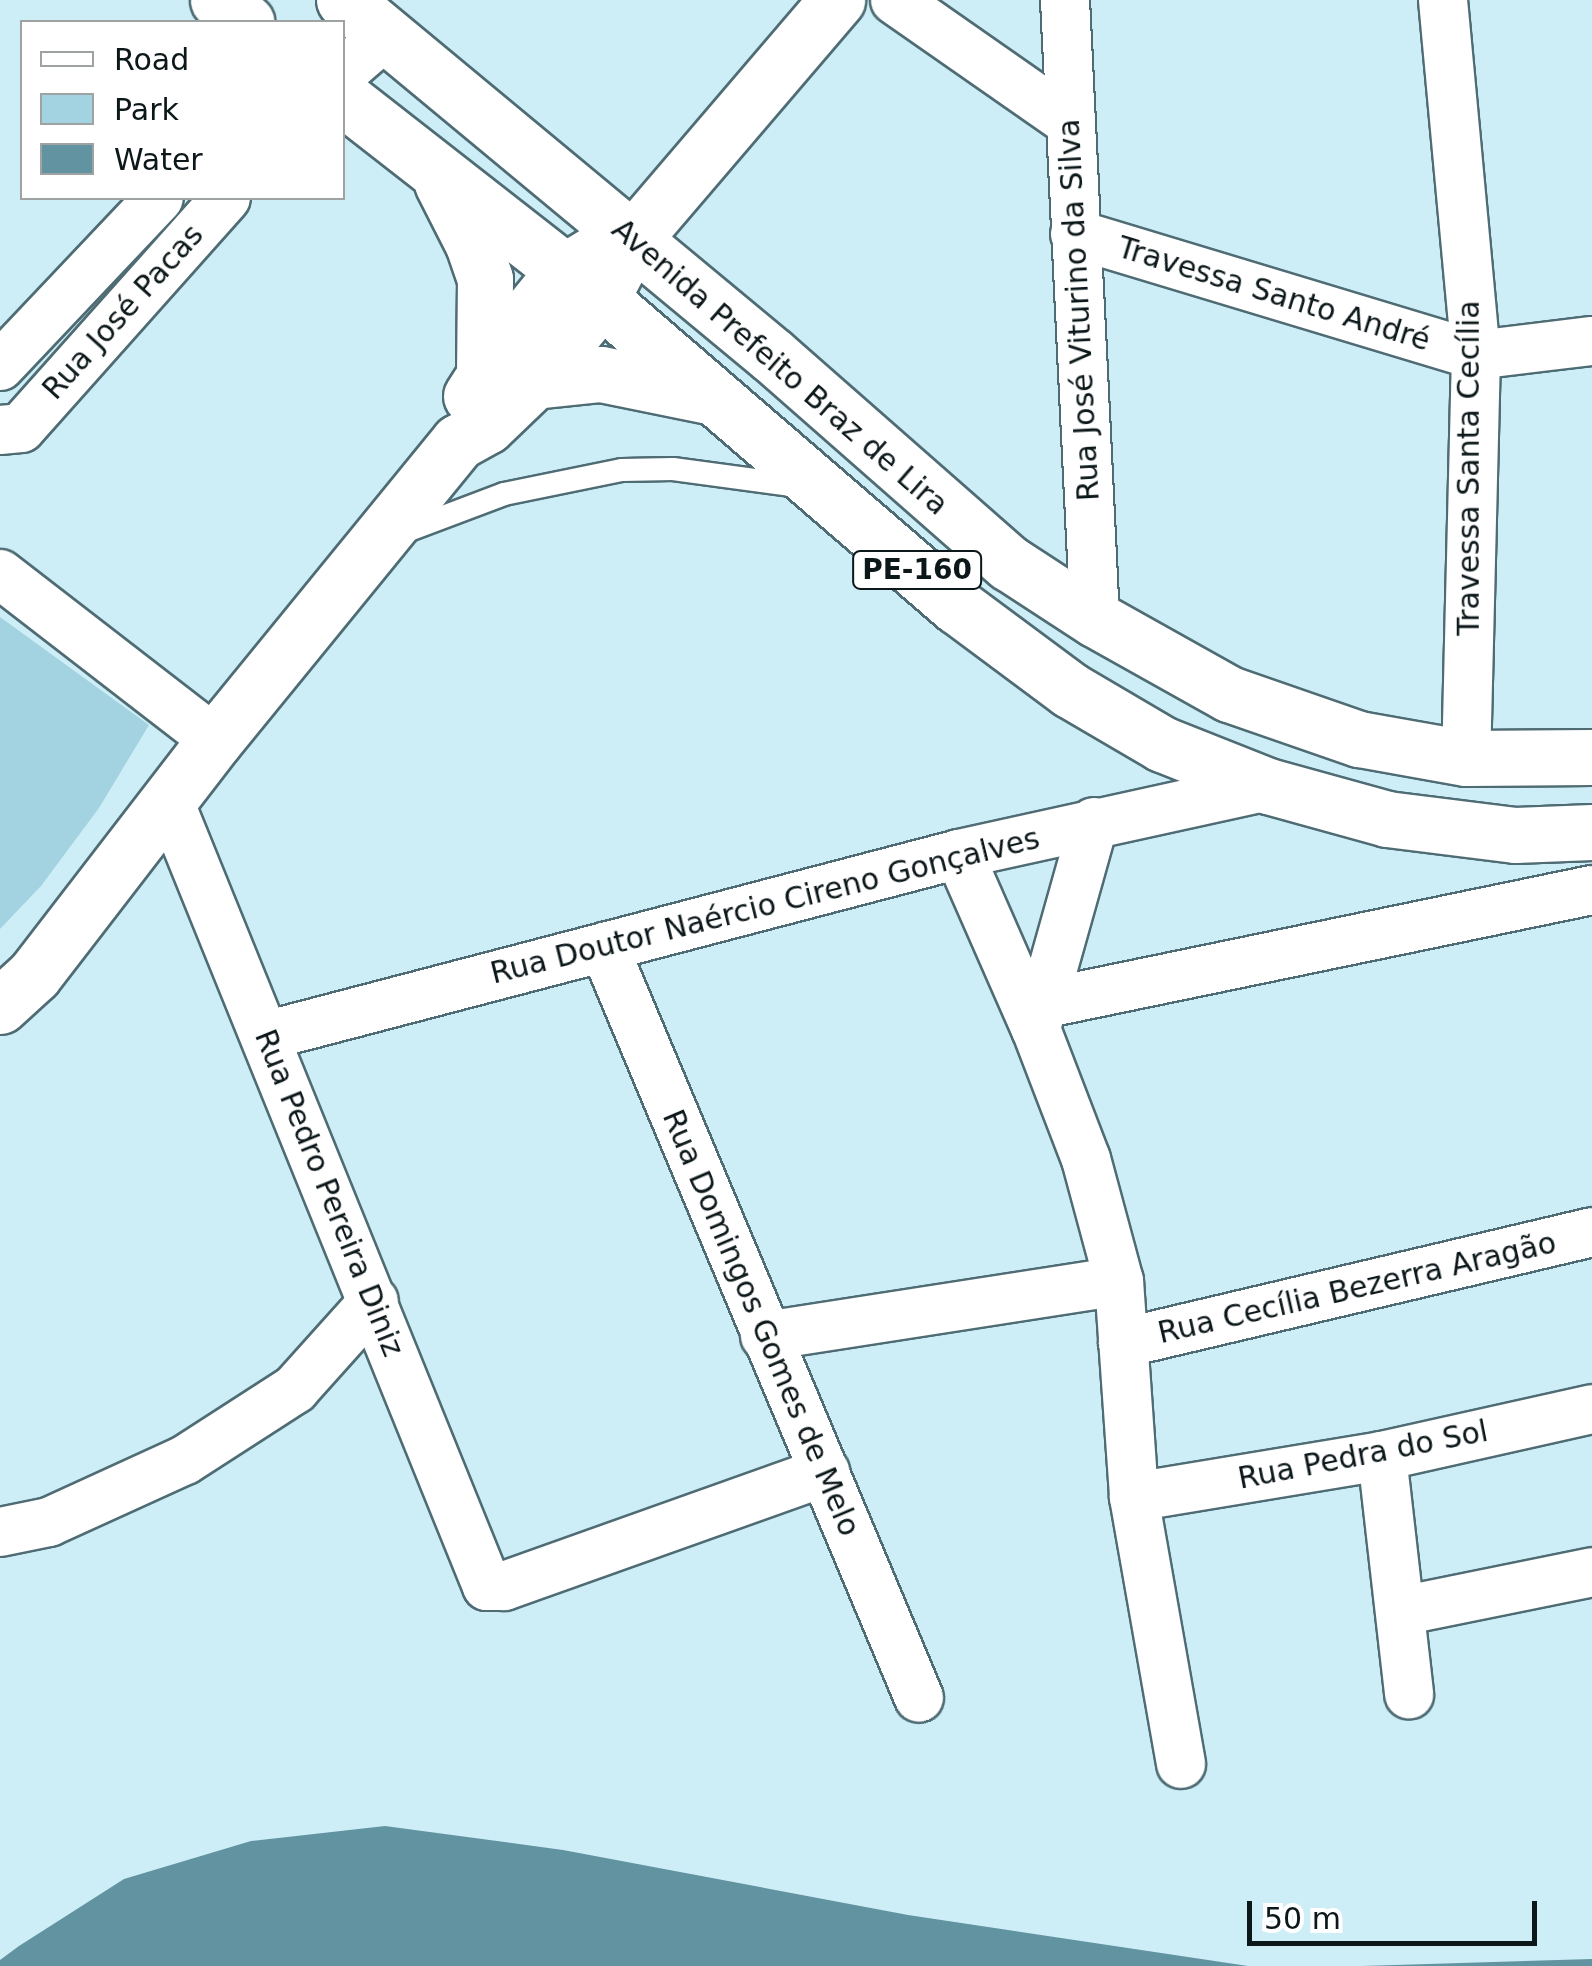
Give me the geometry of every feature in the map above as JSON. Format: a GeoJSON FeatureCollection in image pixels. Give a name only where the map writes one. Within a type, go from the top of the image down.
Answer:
{"type":"FeatureCollection","features":[{"type":"Feature","properties":{"kind":"main road"},"geometry":{"type":"LineString","coordinates":[[218,0],[243,20]]}},
{"type":"Feature","properties":{"kind":"main road"},"geometry":{"type":"LineString","coordinates":[[0,1006],[34,974],[370,546],[458,442],[487,426],[509,378],[581,286],[632,240],[836,0]]}},
{"type":"Feature","properties":{"kind":"main road","name":"Avenida Prefeito Braz de Lira"},"geometry":{"type":"LineString","coordinates":[[351,15],[632,240],[1009,564],[1095,619],[1229,694],[1359,739],[1466,758],[1592,757]]}},
{"type":"Feature","properties":{"kind":"main road","name":"Avenida Prefeito Braz de Lira"},"geometry":{"type":"LineString","coordinates":[[345,99],[431,162],[722,400],[957,606],[1070,690],[1162,744],[1268,786],[1386,819],[1515,834],[1592,832]]}},
{"type":"Feature","properties":{"kind":"main road"},"geometry":{"type":"LineString","coordinates":[[431,162],[473,244],[509,378]]}},
{"type":"Feature","properties":{"kind":"main road"},"geometry":{"type":"LineString","coordinates":[[509,378],[634,377],[722,400]]}},
{"type":"Feature","properties":{"kind":"street"},"geometry":{"type":"LineString","coordinates":[[895,0],[1070,122]]}},
{"type":"Feature","properties":{"kind":"street","name":"Rua José Viturino da Silva"},"geometry":{"type":"LineString","coordinates":[[1064,0],[1095,619]]}},
{"type":"Feature","properties":{"kind":"street","name":"Travessa Santa Cecília"},"geometry":{"type":"LineString","coordinates":[[1444,0],[1476,355],[1466,758]]}},
{"type":"Feature","properties":{"kind":"street"},"geometry":{"type":"LineString","coordinates":[[345,54],[351,15]]}},
{"type":"Feature","properties":{"kind":"street","name":"Rua José Pacas"},"geometry":{"type":"LineString","coordinates":[[0,366],[158,200]]}},
{"type":"Feature","properties":{"kind":"street","name":"Rua José Pacas"},"geometry":{"type":"LineString","coordinates":[[7,422],[224,200]]}},
{"type":"Feature","properties":{"kind":"street","name":"Travessa Santo André"},"geometry":{"type":"LineString","coordinates":[[1075,234],[1476,355],[1592,341]]}},
{"type":"Feature","properties":{"kind":"street"},"geometry":{"type":"LineString","coordinates":[[0,574],[215,740]]}},
{"type":"Feature","properties":{"kind":"street","name":"Rua Doutor Naércio Cireno Gonçalves"},"geometry":{"type":"LineString","coordinates":[[265,1036],[959,854],[1268,786]]}},
{"type":"Feature","properties":{"kind":"street","name":"Rua Pedro Pereira Diniz"},"geometry":{"type":"LineString","coordinates":[[168,800],[487,1586],[504,1586],[825,1472]]}},
{"type":"Feature","properties":{"kind":"street"},"geometry":{"type":"LineString","coordinates":[[1039,1016],[1094,822]]}},
{"type":"Feature","properties":{"kind":"street"},"geometry":{"type":"LineString","coordinates":[[959,854],[1039,1016],[1086,1159],[1119,1281],[1134,1497],[1181,1764]]}},
{"type":"Feature","properties":{"kind":"street"},"geometry":{"type":"LineString","coordinates":[[1039,1016],[1592,890]]}},
{"type":"Feature","properties":{"kind":"street","name":"Rua Domingos Gomes de Melo"},"geometry":{"type":"LineString","coordinates":[[604,947],[920,1698]]}},
{"type":"Feature","properties":{"kind":"street","name":"Rua Cecília Bezerra Aragão"},"geometry":{"type":"LineString","coordinates":[[1123,1344],[1592,1232]]}},
{"type":"Feature","properties":{"kind":"street"},"geometry":{"type":"LineString","coordinates":[[765,1336],[1119,1281]]}},
{"type":"Feature","properties":{"kind":"street"},"geometry":{"type":"LineString","coordinates":[[0,1532],[49,1522],[185,1460],[296,1390],[374,1300]]}},
{"type":"Feature","properties":{"kind":"street","name":"Rua Pedra do Sol"},"geometry":{"type":"LineString","coordinates":[[1134,1497],[1382,1456],[1592,1409]]}},
{"type":"Feature","properties":{"kind":"street"},"geometry":{"type":"LineString","coordinates":[[1382,1456],[1409,1694]]}},
{"type":"Feature","properties":{"kind":"street"},"geometry":{"type":"LineString","coordinates":[[1401,1611],[1592,1572]]}},
{"type":"Feature","properties":{"kind":"lane"},"geometry":{"type":"LineString","coordinates":[[370,546],[504,494],[622,470],[673,470],[828,490]]}},
{"type":"Feature","properties":{"kind":"green space"},"geometry":{"type":"Polygon","coordinates":[[[0,617],[149,725],[99,808],[41,886],[0,929],[0,617]]]}},
{"type":"Feature","properties":{"kind":"water"},"geometry":{"type":"Polygon","coordinates":[[[385,1826],[563,1850],[908,1915],[1248,1966],[0,1966],[0,1960],[19,1946],[124,1879],[251,1841],[385,1826]]]}},
{"type":"Feature","properties":{"kind":"water"},"geometry":{"type":"Polygon","coordinates":[[[1592,1959],[1592,1966],[1362,1966],[1592,1959]]]}}]}
